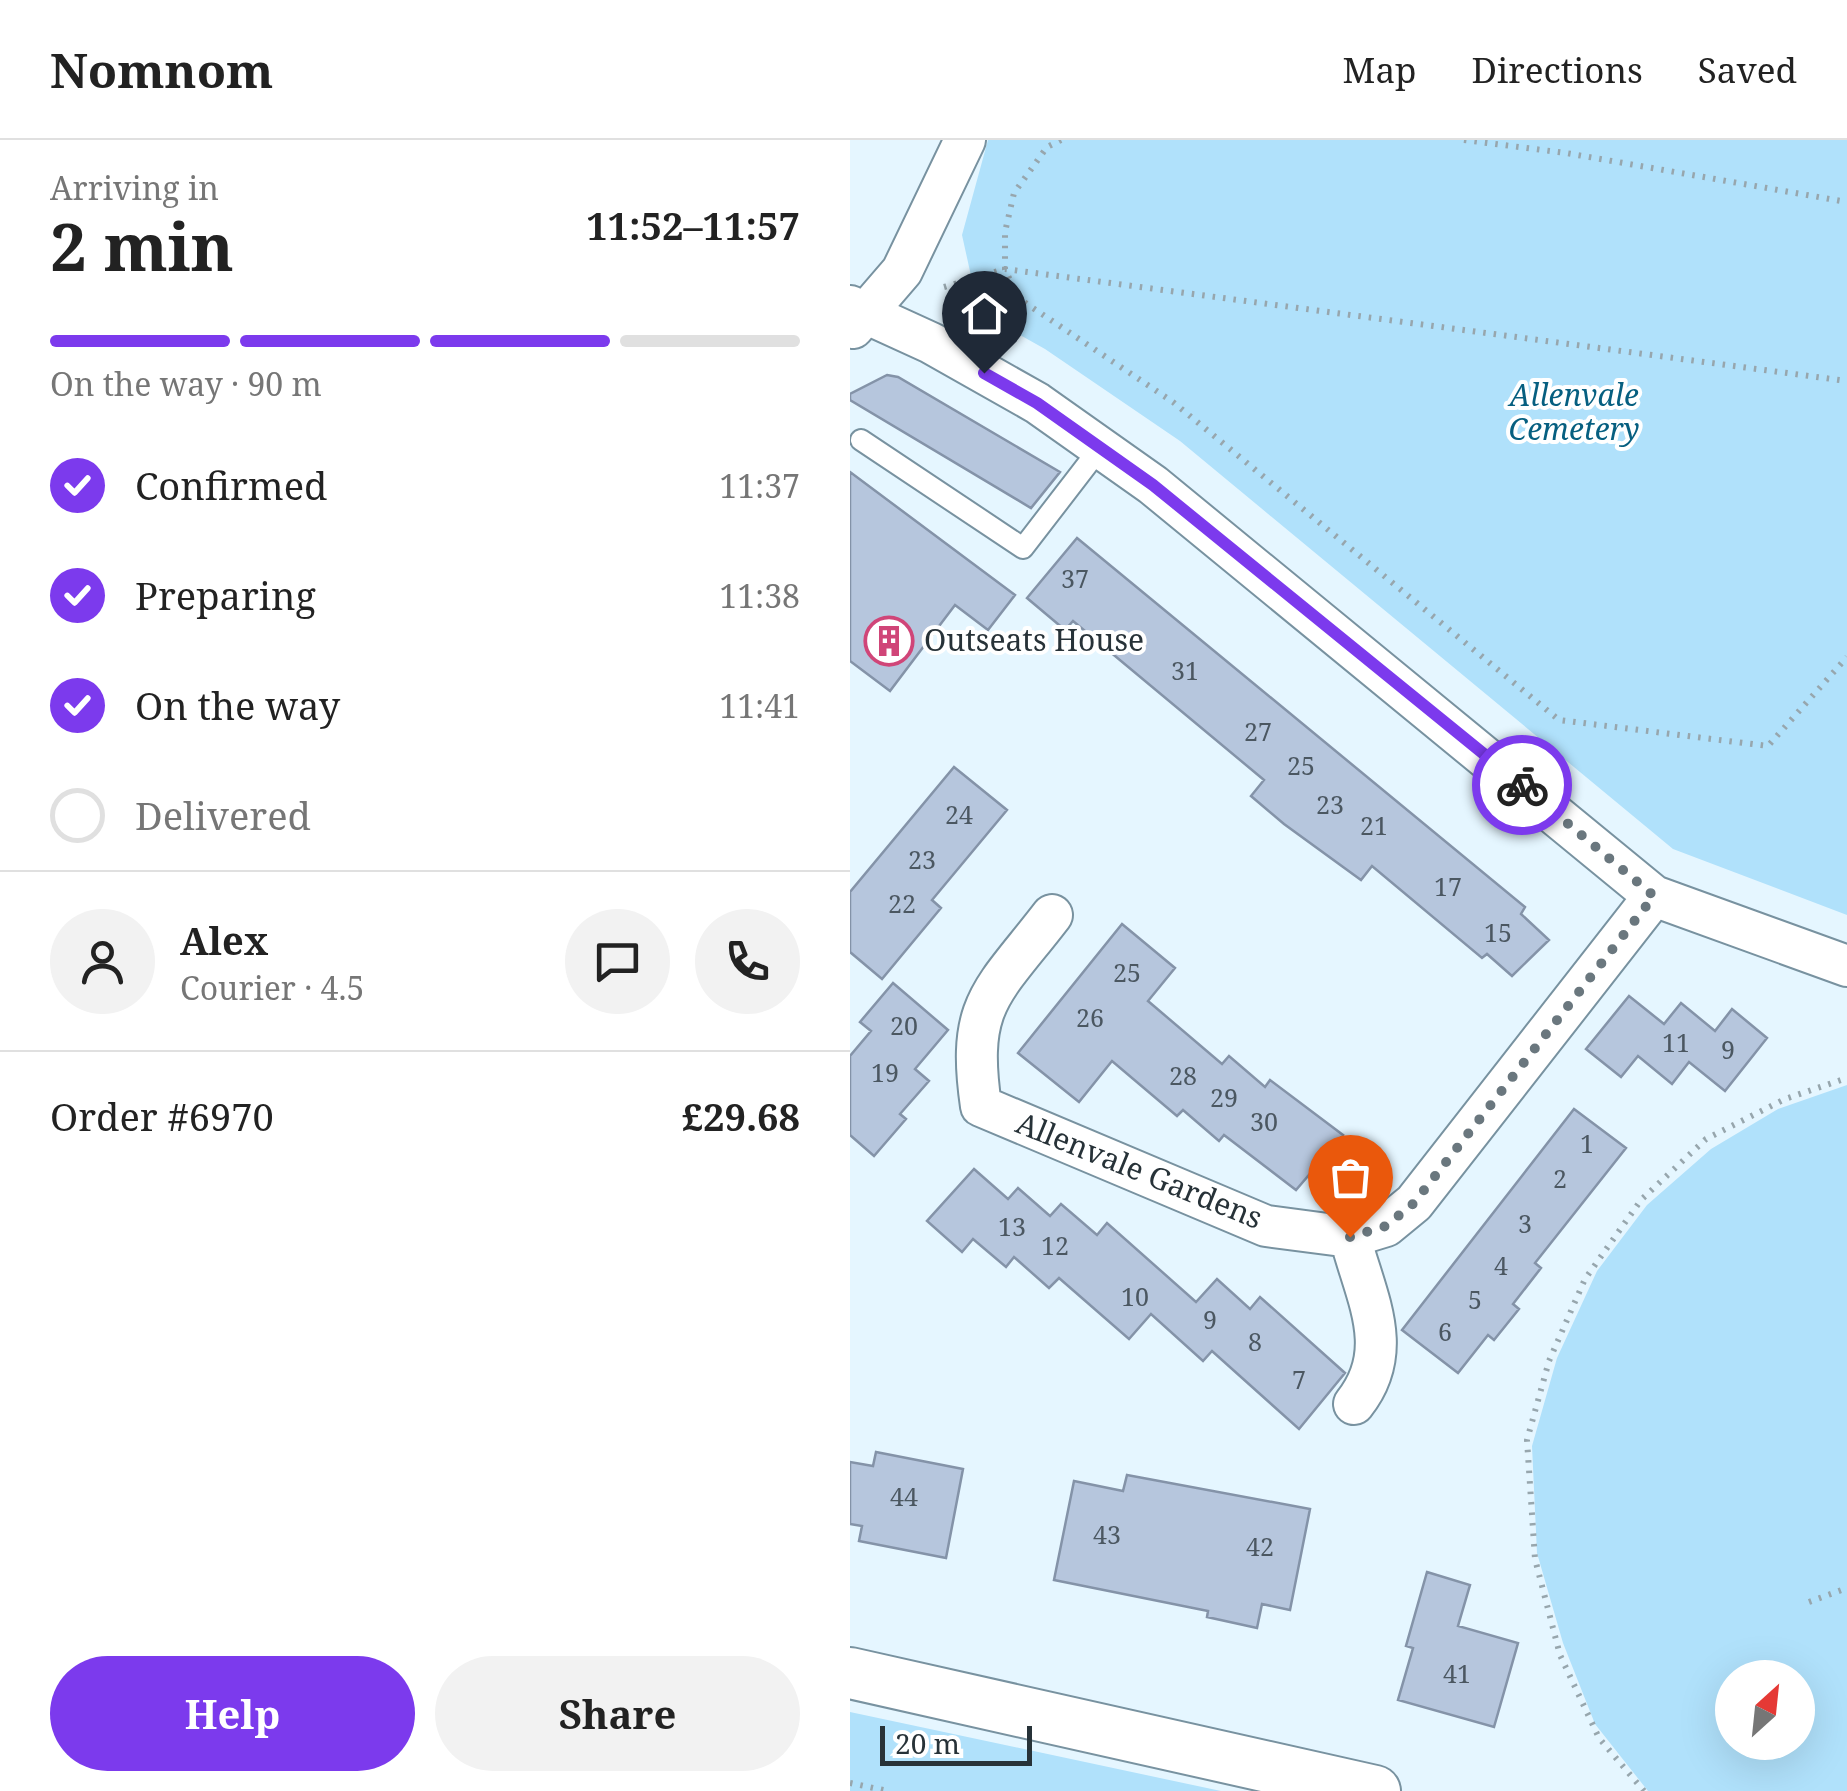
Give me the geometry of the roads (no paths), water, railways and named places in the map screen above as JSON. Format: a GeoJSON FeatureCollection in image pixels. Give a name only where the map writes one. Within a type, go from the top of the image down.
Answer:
{"type":"FeatureCollection","features":[{"type":"Feature","properties":{"kind":"street"},"geometry":{"type":"LineString","coordinates":[[965,140],[902,271],[856,316],[1037,403],[1153,485],[1654,896],[1847,966]]}},
{"type":"Feature","properties":{"kind":"street","name":"Allenvale Gardens"},"geometry":{"type":"LineString","coordinates":[[1052,916],[984,1004],[974,1053],[981,1106],[1266,1226],[1350,1237],[1386,1226],[1414,1203],[1654,896]]}},
{"type":"Feature","properties":{"kind":"street"},"geometry":{"type":"LineString","coordinates":[[1350,1237],[1380,1351],[1366,1388],[1354,1404]]}},
{"type":"Feature","properties":{"kind":"street"},"geometry":{"type":"LineString","coordinates":[[850,1673],[1374,1791]]}},
{"type":"Feature","properties":{"kind":"lane"},"geometry":{"type":"LineString","coordinates":[[862,440],[1023,548],[1100,448]]}},
{"type":"Feature","properties":{"kind":"place","name":"Outseats House"},"geometry":{"type":"Point","coordinates":[889,641]}},
{"type":"Feature","properties":{"kind":"park label","name":"Allenvale Cemetery"},"geometry":{"type":"Point","coordinates":[1574,413]}}]}
